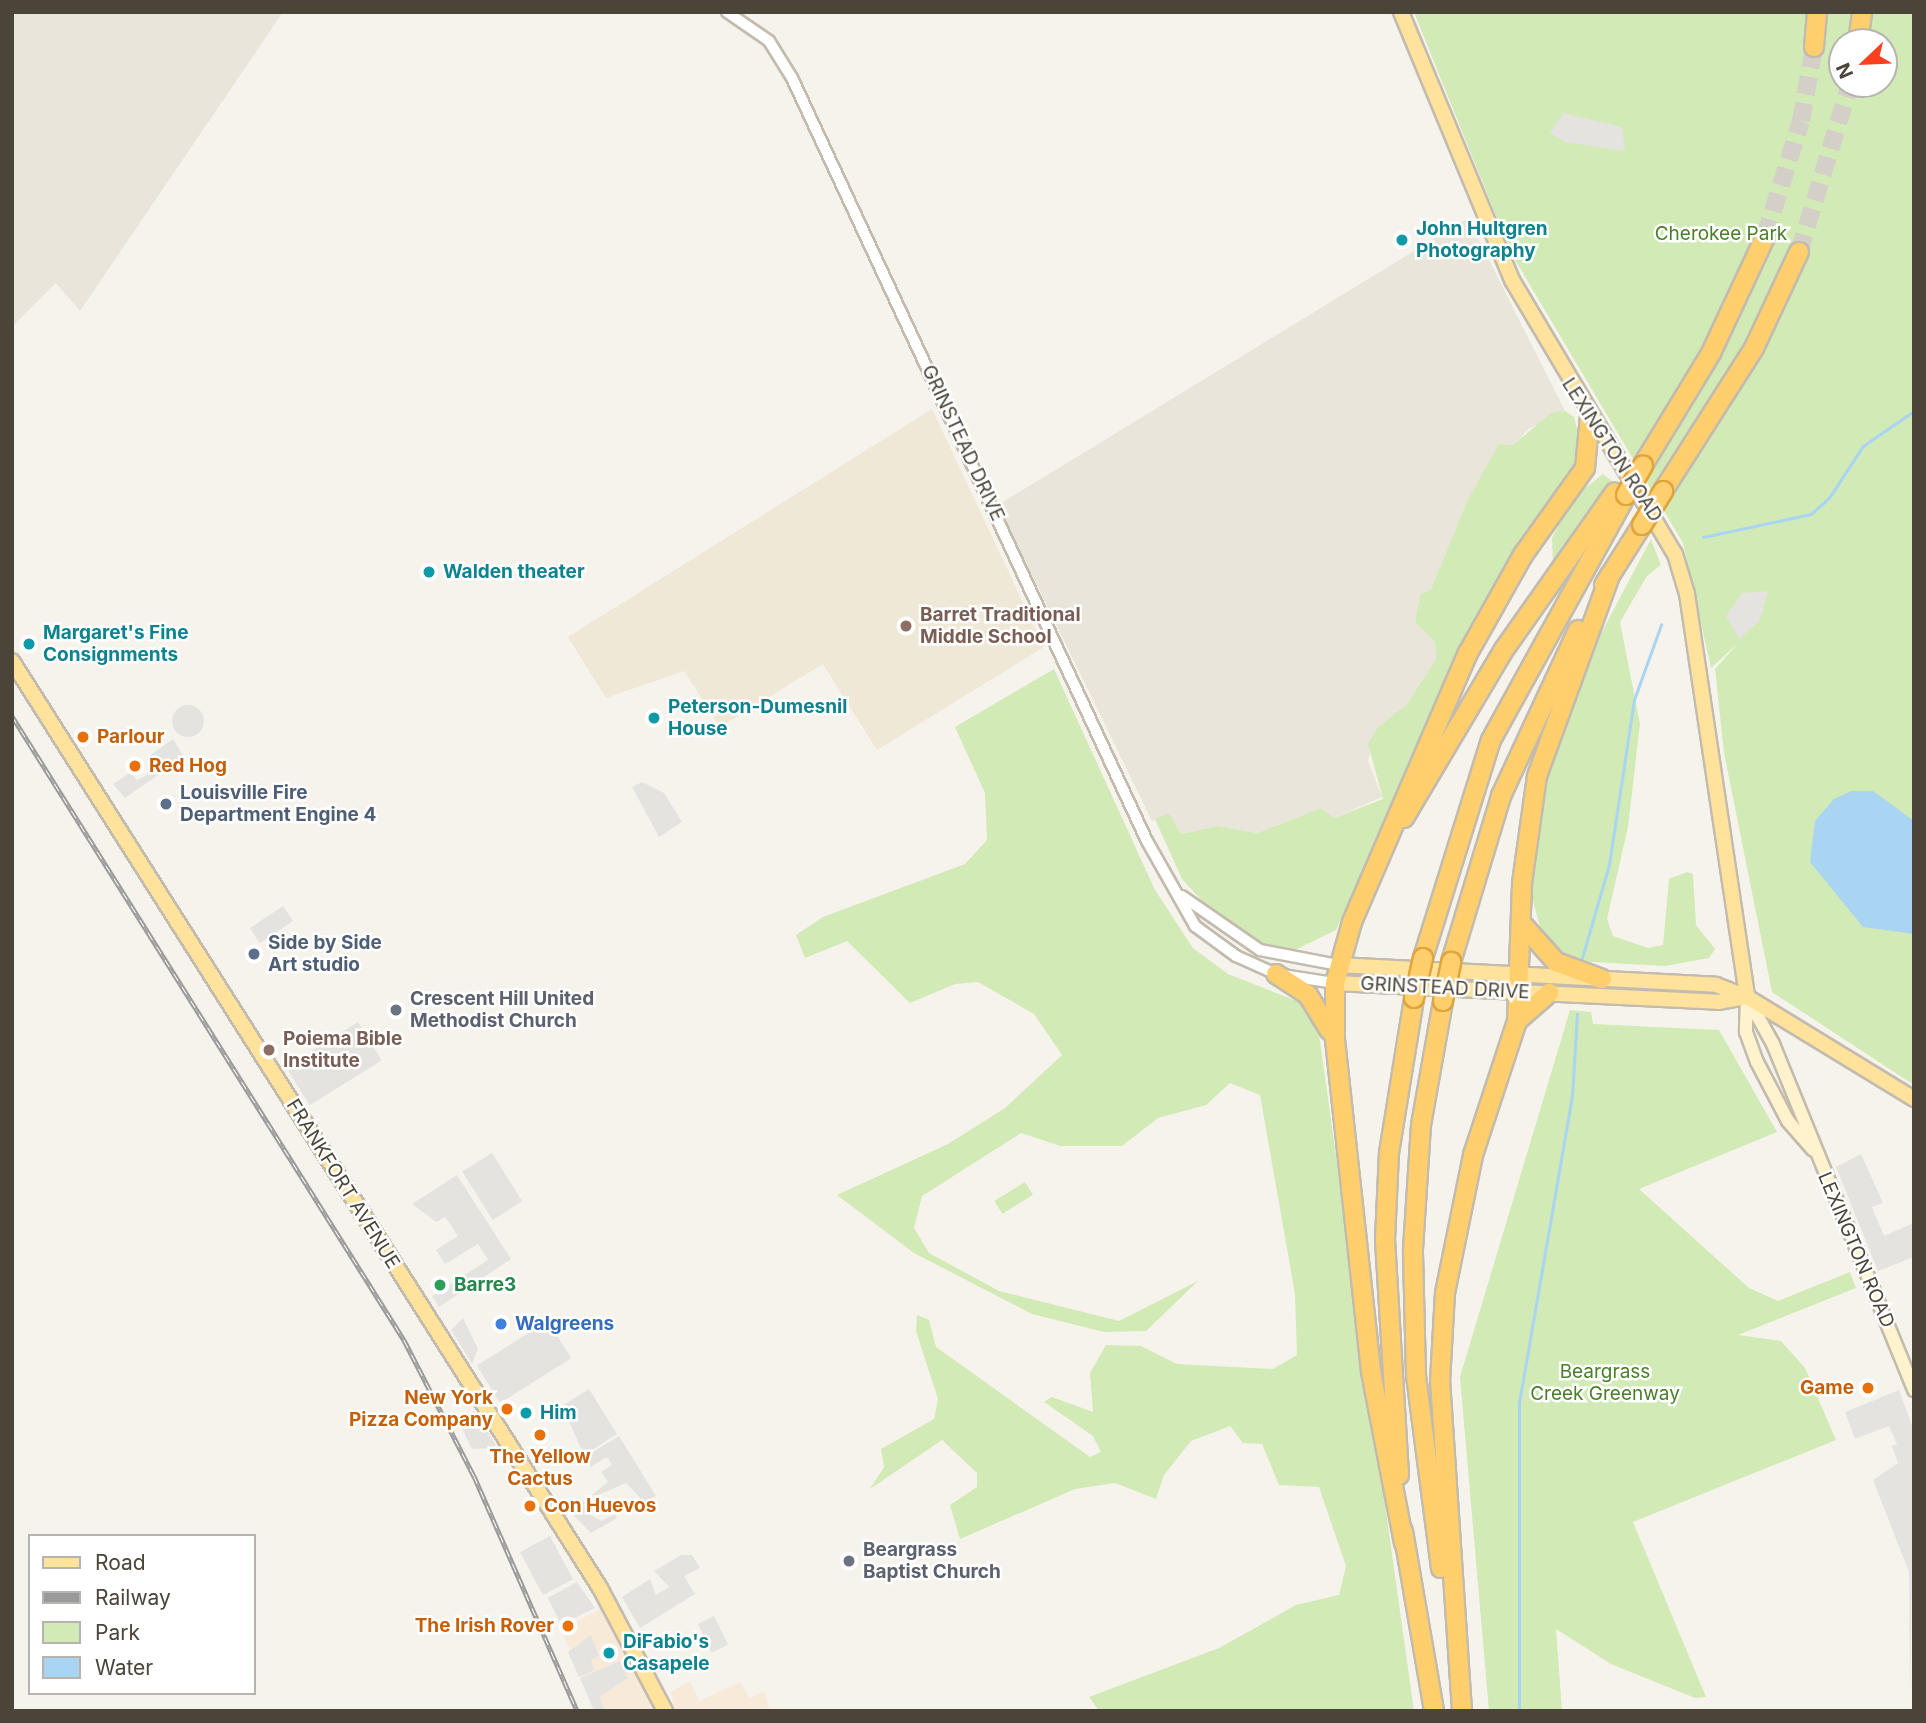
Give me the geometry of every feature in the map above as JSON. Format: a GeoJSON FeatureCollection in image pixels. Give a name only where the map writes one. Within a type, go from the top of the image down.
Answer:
{"type":"FeatureCollection","features":[{"type":"Feature","properties":{"kind":"highway"},"geometry":{"type":"LineString","coordinates":[[1814,47],[1817,12]]}},
{"type":"Feature","properties":{"kind":"highway"},"geometry":{"type":"LineString","coordinates":[[1380,857],[1503,651],[1623,490],[1711,353],[1765,237]]}},
{"type":"Feature","properties":{"kind":"highway"},"geometry":{"type":"LineString","coordinates":[[1462,1711],[1421,1431],[1413,1315],[1421,1125],[1451,962],[1501,796],[1545,692],[1610,575],[1754,348],[1799,252]]}},
{"type":"Feature","properties":{"kind":"highway"},"geometry":{"type":"LineString","coordinates":[[1434,1711],[1371,1371],[1335,1041],[1337,974],[1380,857],[1483,622],[1585,468],[1590,416]]}},
{"type":"Feature","properties":{"kind":"highway"},"geometry":{"type":"LineString","coordinates":[[1404,1543],[1385,1240],[1389,1153],[1414,998],[1423,958],[1491,740],[1623,490]]}},
{"type":"Feature","properties":{"kind":"highway"},"geometry":{"type":"LineString","coordinates":[[1455,1651],[1440,1382],[1445,1293],[1473,1155],[1517,1021],[1516,983],[1523,925],[1523,871],[1537,776],[1610,575]]}},
{"type":"Feature","properties":{"kind":"highway"},"geometry":{"type":"LineString","coordinates":[[1523,925],[1556,962],[1602,979]]}},
{"type":"Feature","properties":{"kind":"highway"},"geometry":{"type":"LineString","coordinates":[[1276,974],[1308,995],[1335,1041]]}},
{"type":"Feature","properties":{"kind":"highway"},"geometry":{"type":"LineString","coordinates":[[1517,1021],[1549,993]]}},
{"type":"Feature","properties":{"kind":"main road","name":"LEXINGTON ROAD"},"geometry":{"type":"LineString","coordinates":[[1401,12],[1511,280],[1590,416],[1658,520],[1687,594],[1747,997],[1746,1032],[1757,1062],[1788,1121],[1813,1150]]}},
{"type":"Feature","properties":{"kind":"main road","name":"FRANKFORT AVENUE"},"geometry":{"type":"LineString","coordinates":[[12,661],[606,1597],[665,1711]]}},
{"type":"Feature","properties":{"kind":"main road","name":"GRINSTEAD DRIVE"},"geometry":{"type":"LineString","coordinates":[[1337,974],[1516,983],[1602,979],[1716,985],[1747,997],[1914,1099]]}},
{"type":"Feature","properties":{"kind":"main road","name":"GRINSTEAD DRIVE"},"geometry":{"type":"LineString","coordinates":[[1516,983],[1549,993],[1718,1002],[1747,997]]}},
{"type":"Feature","properties":{"kind":"main road","name":"LEXINGTON ROAD"},"geometry":{"type":"LineString","coordinates":[[1747,997],[1773,1044],[1813,1150],[1914,1390]]}},
{"type":"Feature","properties":{"kind":"street","name":"GRINSTEAD DRIVE"},"geometry":{"type":"LineString","coordinates":[[727,12],[769,41],[792,78],[1176,892],[1195,926],[1217,945],[1276,974],[1337,974]]}},
{"type":"Feature","properties":{"kind":"street","name":"GRINSTEAD DRIVE"},"geometry":{"type":"LineString","coordinates":[[1176,892],[1260,950],[1337,974]]}},
{"type":"Feature","properties":{"kind":"shaded area"},"geometry":{"type":"Polygon","coordinates":[[[12,12],[283,12],[80,311],[56,283],[12,327],[12,12]]]}},
{"type":"Feature","properties":{"kind":"shaded area"},"geometry":{"type":"Polygon","coordinates":[[[1563,113],[1622,127],[1625,151],[1565,142],[1550,133],[1563,113]]]}},
{"type":"Feature","properties":{"kind":"shaded area"},"geometry":{"type":"Polygon","coordinates":[[[1468,218],[1565,411],[1527,430],[1467,501],[1431,589],[1420,595],[1415,621],[1435,642],[1436,659],[1407,704],[1378,727],[1368,761],[1382,797],[1334,818],[1321,808],[1257,833],[1217,826],[1181,834],[1169,813],[1152,821],[998,505],[1468,218]]]}},
{"type":"Feature","properties":{"kind":"shaded area"},"geometry":{"type":"Polygon","coordinates":[[[932,409],[1044,647],[877,750],[823,664],[720,727],[684,671],[606,698],[568,637],[932,409]]]}},
{"type":"Feature","properties":{"kind":"shaded area"},"geometry":{"type":"Polygon","coordinates":[[[1768,591],[1760,620],[1739,639],[1726,616],[1742,593],[1768,591]]]}},
{"type":"Feature","properties":{"kind":"shaded area"},"geometry":{"type":"Polygon","coordinates":[[[188,705],[199,710],[204,721],[199,732],[188,737],[177,732],[172,721],[177,710],[188,705]]]}},
{"type":"Feature","properties":{"kind":"shaded area"},"geometry":{"type":"Polygon","coordinates":[[[173,739],[184,757],[125,798],[113,784],[131,772],[137,780],[147,775],[148,757],[173,739]]]}},
{"type":"Feature","properties":{"kind":"shaded area"},"geometry":{"type":"Polygon","coordinates":[[[642,782],[664,793],[682,822],[659,837],[632,787],[642,782]]]}},
{"type":"Feature","properties":{"kind":"shaded area"},"geometry":{"type":"Polygon","coordinates":[[[283,906],[293,921],[260,943],[250,928],[283,906]]]}},
{"type":"Feature","properties":{"kind":"shaded area"},"geometry":{"type":"Polygon","coordinates":[[[358,1022],[382,1060],[310,1105],[286,1067],[358,1022]]]}},
{"type":"Feature","properties":{"kind":"shaded area"},"geometry":{"type":"Polygon","coordinates":[[[492,1153],[522,1201],[493,1220],[462,1172],[492,1153]]]}},
{"type":"Feature","properties":{"kind":"shaded area"},"geometry":{"type":"Polygon","coordinates":[[[1861,1154],[1883,1203],[1872,1207],[1884,1236],[1914,1223],[1914,1257],[1878,1271],[1836,1167],[1861,1154]]]}},
{"type":"Feature","properties":{"kind":"shaded area"},"geometry":{"type":"Polygon","coordinates":[[[457,1175],[511,1259],[439,1307],[432,1296],[488,1260],[478,1244],[445,1264],[436,1250],[458,1236],[445,1217],[436,1222],[412,1204],[457,1175]]]}},
{"type":"Feature","properties":{"kind":"shaded area"},"geometry":{"type":"Polygon","coordinates":[[[463,1318],[478,1349],[472,1364],[451,1330],[463,1318]]]}},
{"type":"Feature","properties":{"kind":"shaded area"},"geometry":{"type":"Polygon","coordinates":[[[548,1321],[571,1358],[500,1403],[477,1366],[548,1321]]]}},
{"type":"Feature","properties":{"kind":"shaded area"},"geometry":{"type":"Polygon","coordinates":[[[589,1389],[617,1434],[584,1455],[562,1406],[589,1389]]]}},
{"type":"Feature","properties":{"kind":"shaded area"},"geometry":{"type":"Polygon","coordinates":[[[1899,1390],[1914,1431],[1910,1699],[1909,1572],[1873,1480],[1898,1463],[1892,1446],[1897,1444],[1889,1426],[1855,1439],[1845,1412],[1899,1390]]]}},
{"type":"Feature","properties":{"kind":"shaded area"},"geometry":{"type":"Polygon","coordinates":[[[474,1411],[498,1448],[472,1449],[458,1420],[474,1411]]]}},
{"type":"Feature","properties":{"kind":"shaded area"},"geometry":{"type":"Polygon","coordinates":[[[619,1436],[656,1496],[644,1502],[626,1483],[596,1496],[584,1504],[588,1513],[601,1521],[615,1514],[617,1518],[591,1533],[574,1516],[575,1508],[608,1482],[601,1472],[612,1465],[607,1457],[591,1467],[585,1457],[619,1436]]]}},
{"type":"Feature","properties":{"kind":"shaded area"},"geometry":{"type":"Polygon","coordinates":[[[550,1536],[573,1579],[543,1595],[520,1552],[550,1536]]]}},
{"type":"Feature","properties":{"kind":"shaded area"},"geometry":{"type":"Polygon","coordinates":[[[681,1555],[692,1555],[700,1568],[684,1576],[695,1594],[640,1628],[622,1597],[650,1579],[656,1595],[669,1587],[654,1571],[681,1555]]]}},
{"type":"Feature","properties":{"kind":"shaded area"},"geometry":{"type":"Polygon","coordinates":[[[577,1582],[595,1608],[561,1625],[548,1598],[577,1582]]]}},
{"type":"Feature","properties":{"kind":"shaded area"},"geometry":{"type":"Polygon","coordinates":[[[603,1608],[640,1675],[656,1711],[597,1711],[561,1629],[603,1608]]]}},
{"type":"Feature","properties":{"kind":"shaded area"},"geometry":{"type":"Polygon","coordinates":[[[714,1616],[728,1645],[712,1653],[698,1624],[714,1616]]]}},
{"type":"Feature","properties":{"kind":"shaded area"},"geometry":{"type":"Polygon","coordinates":[[[591,1635],[599,1656],[591,1660],[594,1670],[579,1677],[568,1652],[591,1635]]]}},
{"type":"Feature","properties":{"kind":"shaded area"},"geometry":{"type":"Polygon","coordinates":[[[620,1661],[628,1678],[599,1697],[605,1711],[594,1711],[580,1678],[620,1661]]]}},
{"type":"Feature","properties":{"kind":"shaded area"},"geometry":{"type":"Polygon","coordinates":[[[690,1681],[699,1701],[741,1682],[749,1698],[764,1691],[770,1711],[675,1711],[671,1692],[690,1681]]]}},
{"type":"Feature","properties":{"kind":"green space","name":"Cherokee Park"},"geometry":{"type":"Polygon","coordinates":[[[1414,12],[1914,12],[1914,1085],[1772,992],[1724,753],[1715,669],[1739,642],[1711,668],[1683,543],[1511,253],[1414,12]]]}},
{"type":"Feature","properties":{"kind":"green space"},"geometry":{"type":"Polygon","coordinates":[[[1565,411],[1574,417],[1582,449],[1574,472],[1518,543],[1477,615],[1336,930],[1295,950],[1264,945],[1217,917],[1182,879],[1155,819],[1169,813],[1181,834],[1217,826],[1257,833],[1321,808],[1334,818],[1383,799],[1368,744],[1378,727],[1407,704],[1436,659],[1435,642],[1415,622],[1420,595],[1431,589],[1467,501],[1499,444],[1513,445],[1551,413],[1565,411]]]}},
{"type":"Feature","properties":{"kind":"green space"},"geometry":{"type":"Polygon","coordinates":[[[1603,474],[1613,482],[1553,563],[1552,538],[1574,497],[1603,474]]]}},
{"type":"Feature","properties":{"kind":"green space"},"geometry":{"type":"Polygon","coordinates":[[[1651,539],[1661,565],[1647,576],[1620,622],[1640,724],[1628,827],[1607,919],[1613,936],[1648,948],[1663,945],[1669,879],[1687,872],[1693,874],[1696,925],[1715,949],[1709,958],[1665,966],[1575,961],[1545,943],[1531,895],[1548,777],[1587,660],[1651,539]]]}},
{"type":"Feature","properties":{"kind":"green space"},"geometry":{"type":"Polygon","coordinates":[[[1054,669],[1155,890],[1193,948],[1228,974],[1304,1004],[1318,1027],[1414,1711],[1099,1711],[1089,1697],[1219,1648],[1296,1605],[1339,1595],[1346,1566],[1319,1487],[1279,1485],[1262,1444],[1243,1443],[1230,1426],[1191,1441],[1164,1475],[1156,1499],[1115,1483],[1075,1489],[960,1539],[950,1505],[977,1487],[977,1473],[942,1440],[870,1489],[884,1467],[881,1449],[934,1419],[938,1399],[916,1331],[917,1315],[929,1320],[936,1347],[1090,1457],[1101,1452],[1093,1436],[1044,1402],[1052,1397],[1093,1412],[1090,1373],[1106,1345],[1141,1346],[1177,1364],[1273,1369],[1297,1355],[1295,1294],[1260,1095],[1230,1083],[1206,1105],[1158,1118],[1122,1146],[1060,1146],[1021,1133],[922,1196],[914,1228],[929,1253],[999,1291],[1119,1321],[1198,1281],[1146,1331],[1104,1332],[1032,1314],[914,1253],[837,1195],[948,1144],[1005,1108],[1062,1055],[1034,1014],[978,982],[955,984],[910,1003],[847,941],[805,958],[796,935],[823,917],[965,864],[987,840],[985,793],[955,727],[1054,669]]]}},
{"type":"Feature","properties":{"kind":"green space","name":"Beargrass Creek Greenway"},"geometry":{"type":"Polygon","coordinates":[[[1570,1010],[1591,1012],[1593,1024],[1719,1030],[1777,1132],[1639,1189],[1749,1288],[1778,1301],[1850,1272],[1856,1288],[1738,1335],[1781,1341],[1805,1368],[1836,1440],[1633,1522],[1706,1697],[1695,1698],[1611,1664],[1556,1629],[1562,1711],[1489,1711],[1460,1377],[1570,1010]]]}},
{"type":"Feature","properties":{"kind":"green space"},"geometry":{"type":"Polygon","coordinates":[[[1025,1182],[1033,1195],[1002,1214],[994,1201],[1025,1182]]]}},
{"type":"Feature","properties":{"kind":"water"},"geometry":{"type":"Polygon","coordinates":[[[1851,791],[1873,791],[1914,821],[1914,934],[1863,927],[1810,862],[1815,821],[1834,799],[1851,791]]]}},
{"type":"Feature","properties":{"kind":"waterway"},"geometry":{"type":"LineString","coordinates":[[1703,537],[1811,514],[1829,498],[1863,446],[1914,411]]}},
{"type":"Feature","properties":{"kind":"waterway"},"geometry":{"type":"LineString","coordinates":[[1582,958],[1609,865],[1634,700],[1661,625]]}},
{"type":"Feature","properties":{"kind":"waterway"},"geometry":{"type":"LineString","coordinates":[[1519,1711],[1519,1403],[1572,1096],[1577,1014]]}},
{"type":"Feature","properties":{"kind":"tunnel"},"geometry":{"type":"LineString","coordinates":[[1765,237],[1801,121],[1814,47]]}},
{"type":"Feature","properties":{"kind":"tunnel"},"geometry":{"type":"LineString","coordinates":[[1799,252],[1846,98]]}},
{"type":"Feature","properties":{"kind":"railway"},"geometry":{"type":"LineString","coordinates":[[12,716],[404,1340],[474,1476],[577,1711]]}},
{"type":"Feature","properties":{"kind":"place","name":"John Hultgren Photography"},"geometry":{"type":"Point","coordinates":[1402,240]}},
{"type":"Feature","properties":{"kind":"place","name":"Walden theater"},"geometry":{"type":"Point","coordinates":[429,572]}},
{"type":"Feature","properties":{"kind":"place","name":"Barret Traditional Middle School"},"geometry":{"type":"Point","coordinates":[906,626]}},
{"type":"Feature","properties":{"kind":"place","name":"Margaret's Fine Consignments"},"geometry":{"type":"Point","coordinates":[29,644]}},
{"type":"Feature","properties":{"kind":"place","name":"Peterson-Dumesnil House"},"geometry":{"type":"Point","coordinates":[654,718]}},
{"type":"Feature","properties":{"kind":"place","name":"Parlour"},"geometry":{"type":"Point","coordinates":[83,737]}},
{"type":"Feature","properties":{"kind":"place","name":"Red Hog"},"geometry":{"type":"Point","coordinates":[135,766]}},
{"type":"Feature","properties":{"kind":"place","name":"Louisville Fire Department Engine 4"},"geometry":{"type":"Point","coordinates":[166,804]}},
{"type":"Feature","properties":{"kind":"place","name":"Side by Side Art studio"},"geometry":{"type":"Point","coordinates":[254,954]}},
{"type":"Feature","properties":{"kind":"place","name":"Crescent Hill United Methodist Church"},"geometry":{"type":"Point","coordinates":[396,1010]}},
{"type":"Feature","properties":{"kind":"place","name":"Poiema Bible Institute"},"geometry":{"type":"Point","coordinates":[269,1050]}},
{"type":"Feature","properties":{"kind":"place","name":"Barre3"},"geometry":{"type":"Point","coordinates":[440,1285]}},
{"type":"Feature","properties":{"kind":"place","name":"Walgreens"},"geometry":{"type":"Point","coordinates":[501,1324]}},
{"type":"Feature","properties":{"kind":"place","name":"Game"},"geometry":{"type":"Point","coordinates":[1868,1388]}},
{"type":"Feature","properties":{"kind":"place","name":"New York Pizza Company"},"geometry":{"type":"Point","coordinates":[507,1409]}},
{"type":"Feature","properties":{"kind":"place","name":"Him"},"geometry":{"type":"Point","coordinates":[526,1413]}},
{"type":"Feature","properties":{"kind":"place","name":"The Yellow Cactus"},"geometry":{"type":"Point","coordinates":[540,1435]}},
{"type":"Feature","properties":{"kind":"place","name":"Con Huevos"},"geometry":{"type":"Point","coordinates":[530,1506]}},
{"type":"Feature","properties":{"kind":"place","name":"Beargrass Baptist Church"},"geometry":{"type":"Point","coordinates":[849,1561]}},
{"type":"Feature","properties":{"kind":"place","name":"The Irish Rover"},"geometry":{"type":"Point","coordinates":[568,1626]}},
{"type":"Feature","properties":{"kind":"place","name":"DiFabio's Casapele"},"geometry":{"type":"Point","coordinates":[609,1653]}}]}
